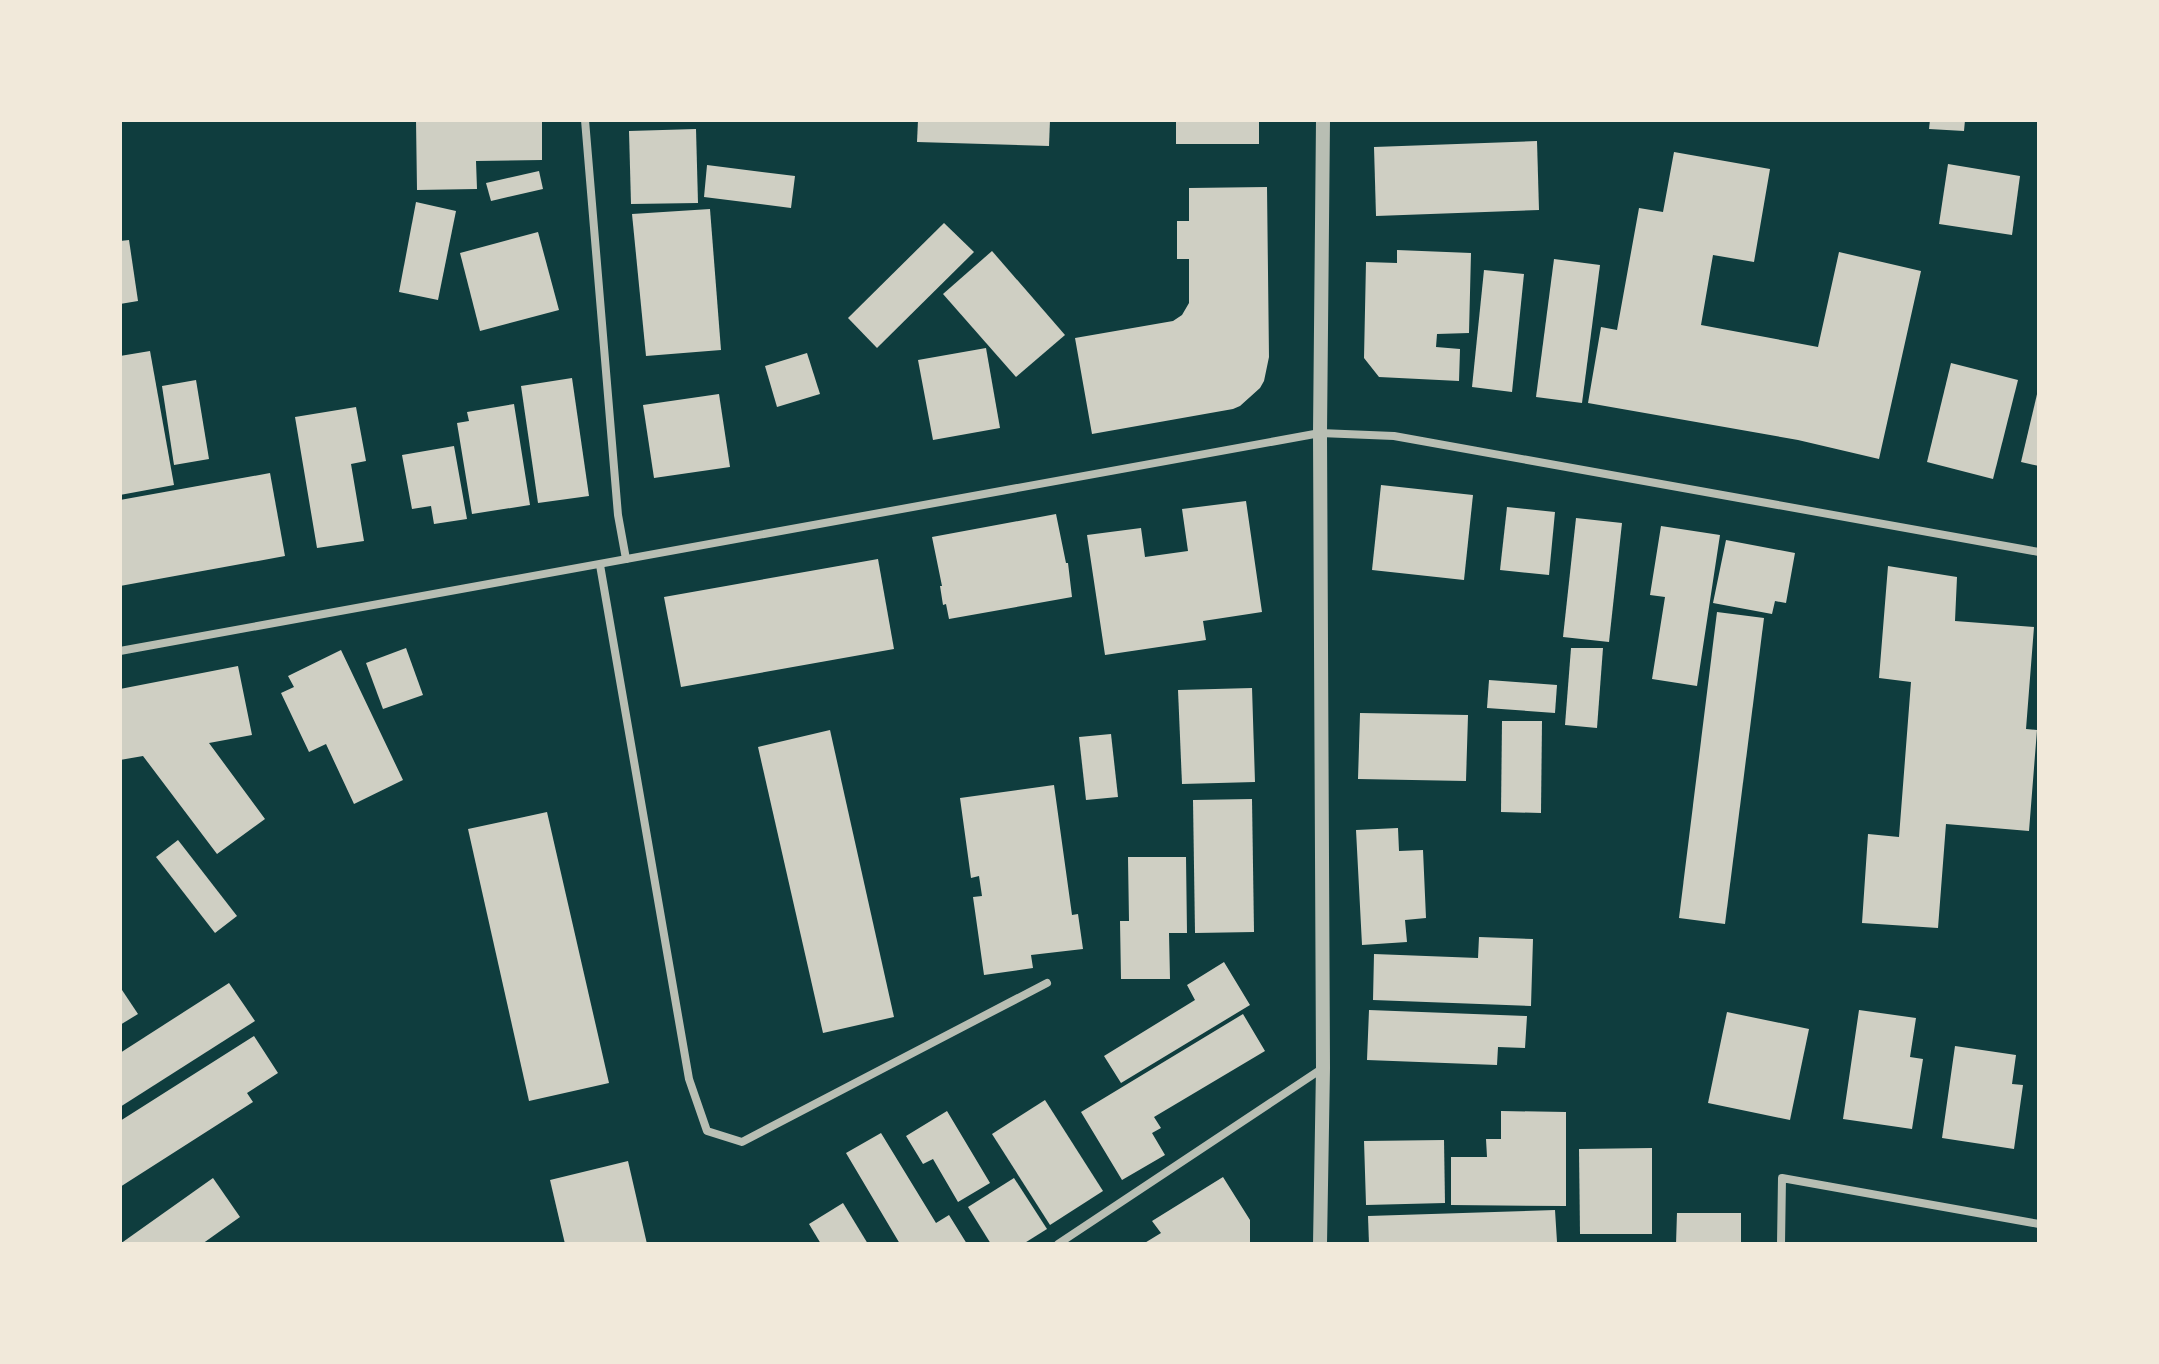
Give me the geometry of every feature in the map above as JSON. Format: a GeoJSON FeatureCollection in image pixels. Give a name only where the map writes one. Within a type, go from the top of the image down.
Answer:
{"type":"FeatureCollection","features":[{"type":"Feature","properties":{"kind":"street"},"geometry":{"type":"LineString","coordinates":[[585,120],[618,515],[626,559]]}},
{"type":"Feature","properties":{"kind":"street"},"geometry":{"type":"LineString","coordinates":[[1320,1244],[1323,1068],[1320,433],[1323,120]]}},
{"type":"Feature","properties":{"kind":"street"},"geometry":{"type":"LineString","coordinates":[[120,651],[1320,433],[1394,436],[2039,552]]}},
{"type":"Feature","properties":{"kind":"street"},"geometry":{"type":"LineString","coordinates":[[600,565],[689,1079],[707,1131],[742,1142],[1047,983]]}},
{"type":"Feature","properties":{"kind":"street"},"geometry":{"type":"LineString","coordinates":[[1058,1244],[1323,1068]]}},
{"type":"Feature","properties":{"kind":"street"},"geometry":{"type":"LineString","coordinates":[[1781,1244],[1782,1178],[2039,1224]]}},
{"type":"Feature","properties":{"kind":"building"},"geometry":{"type":"Polygon","coordinates":[[[416,120],[542,120],[542,160],[476,161],[477,189],[417,190],[416,120]]]}},
{"type":"Feature","properties":{"kind":"building"},"geometry":{"type":"Polygon","coordinates":[[[918,120],[1050,120],[1049,146],[917,142],[918,120]]]}},
{"type":"Feature","properties":{"kind":"building"},"geometry":{"type":"Polygon","coordinates":[[[1176,120],[1259,120],[1259,144],[1176,144],[1176,120]]]}},
{"type":"Feature","properties":{"kind":"building"},"geometry":{"type":"Polygon","coordinates":[[[1930,120],[1965,120],[1964,131],[1929,129],[1930,120]]]}},
{"type":"Feature","properties":{"kind":"building"},"geometry":{"type":"Polygon","coordinates":[[[696,129],[698,203],[631,204],[629,131],[696,129]]]}},
{"type":"Feature","properties":{"kind":"building"},"geometry":{"type":"Polygon","coordinates":[[[1537,141],[1539,210],[1376,216],[1374,147],[1537,141]]]}},
{"type":"Feature","properties":{"kind":"building"},"geometry":{"type":"Polygon","coordinates":[[[1674,152],[1770,169],[1754,262],[1713,255],[1701,325],[1818,347],[1839,252],[1921,271],[1879,459],[1798,440],[1588,403],[1601,327],[1617,330],[1639,208],[1663,212],[1674,152]]]}},
{"type":"Feature","properties":{"kind":"building"},"geometry":{"type":"Polygon","coordinates":[[[1948,164],[2020,176],[2012,235],[1939,224],[1948,164]]]}},
{"type":"Feature","properties":{"kind":"building"},"geometry":{"type":"Polygon","coordinates":[[[707,165],[795,176],[791,208],[704,197],[707,165]]]}},
{"type":"Feature","properties":{"kind":"building"},"geometry":{"type":"Polygon","coordinates":[[[539,171],[543,189],[491,201],[486,183],[539,171]]]}},
{"type":"Feature","properties":{"kind":"building"},"geometry":{"type":"Polygon","coordinates":[[[1267,187],[1269,357],[1260,388],[1233,409],[1092,434],[1075,338],[1173,321],[1182,315],[1189,303],[1189,259],[1177,259],[1177,221],[1189,221],[1189,188],[1267,187]]]}},
{"type":"Feature","properties":{"kind":"building"},"geometry":{"type":"Polygon","coordinates":[[[416,202],[456,211],[438,300],[399,292],[416,202]]]}},
{"type":"Feature","properties":{"kind":"building"},"geometry":{"type":"Polygon","coordinates":[[[710,209],[721,350],[646,356],[632,214],[710,209]]]}},
{"type":"Feature","properties":{"kind":"building"},"geometry":{"type":"Polygon","coordinates":[[[944,223],[974,252],[877,348],[848,318],[944,223]]]}},
{"type":"Feature","properties":{"kind":"building"},"geometry":{"type":"Polygon","coordinates":[[[538,232],[559,310],[480,331],[460,253],[538,232]]]}},
{"type":"Feature","properties":{"kind":"building"},"geometry":{"type":"Polygon","coordinates":[[[129,240],[138,301],[120,304],[120,241],[129,240]]]}},
{"type":"Feature","properties":{"kind":"building"},"geometry":{"type":"Polygon","coordinates":[[[1397,250],[1471,253],[1469,333],[1437,334],[1436,347],[1460,349],[1459,381],[1379,377],[1364,358],[1366,262],[1397,263],[1397,250]]]}},
{"type":"Feature","properties":{"kind":"building"},"geometry":{"type":"Polygon","coordinates":[[[992,251],[1065,335],[1016,377],[943,294],[992,251]]]}},
{"type":"Feature","properties":{"kind":"building"},"geometry":{"type":"Polygon","coordinates":[[[1554,259],[1600,265],[1582,403],[1536,397],[1554,259]]]}},
{"type":"Feature","properties":{"kind":"building"},"geometry":{"type":"Polygon","coordinates":[[[1484,270],[1524,274],[1512,392],[1472,387],[1484,270]]]}},
{"type":"Feature","properties":{"kind":"building"},"geometry":{"type":"Polygon","coordinates":[[[986,348],[1000,428],[933,440],[918,360],[986,348]]]}},
{"type":"Feature","properties":{"kind":"building"},"geometry":{"type":"Polygon","coordinates":[[[150,351],[174,485],[120,495],[120,356],[150,351]]]}},
{"type":"Feature","properties":{"kind":"building"},"geometry":{"type":"Polygon","coordinates":[[[807,353],[820,394],[777,407],[765,366],[807,353]]]}},
{"type":"Feature","properties":{"kind":"building"},"geometry":{"type":"Polygon","coordinates":[[[1951,363],[2018,380],[1993,479],[1927,462],[1951,363]]]}},
{"type":"Feature","properties":{"kind":"building"},"geometry":{"type":"Polygon","coordinates":[[[572,378],[589,496],[538,503],[521,386],[572,378]]]}},
{"type":"Feature","properties":{"kind":"building"},"geometry":{"type":"Polygon","coordinates":[[[196,380],[209,459],[174,465],[162,386],[196,380]]]}},
{"type":"Feature","properties":{"kind":"building"},"geometry":{"type":"Polygon","coordinates":[[[2039,391],[2039,466],[2021,462],[2039,391]]]}},
{"type":"Feature","properties":{"kind":"building"},"geometry":{"type":"Polygon","coordinates":[[[719,394],[730,467],[654,478],[643,405],[719,394]]]}},
{"type":"Feature","properties":{"kind":"building"},"geometry":{"type":"Polygon","coordinates":[[[514,404],[530,505],[472,514],[457,423],[469,421],[467,412],[514,404]]]}},
{"type":"Feature","properties":{"kind":"building"},"geometry":{"type":"Polygon","coordinates":[[[356,407],[366,461],[351,464],[364,541],[317,548],[295,417],[356,407]]]}},
{"type":"Feature","properties":{"kind":"building"},"geometry":{"type":"Polygon","coordinates":[[[454,446],[467,519],[434,524],[431,506],[412,509],[402,455],[454,446]]]}},
{"type":"Feature","properties":{"kind":"building"},"geometry":{"type":"Polygon","coordinates":[[[270,473],[285,556],[120,586],[120,500],[270,473]]]}},
{"type":"Feature","properties":{"kind":"building"},"geometry":{"type":"Polygon","coordinates":[[[1381,485],[1473,495],[1464,580],[1372,570],[1381,485]]]}},
{"type":"Feature","properties":{"kind":"building"},"geometry":{"type":"Polygon","coordinates":[[[1246,501],[1262,612],[1203,621],[1206,640],[1105,655],[1087,535],[1141,528],[1145,557],[1188,551],[1182,509],[1246,501]]]}},
{"type":"Feature","properties":{"kind":"building"},"geometry":{"type":"Polygon","coordinates":[[[1507,507],[1555,512],[1549,575],[1500,570],[1507,507]]]}},
{"type":"Feature","properties":{"kind":"building"},"geometry":{"type":"Polygon","coordinates":[[[1056,514],[1068,563],[1072,597],[949,619],[946,604],[943,605],[932,537],[1056,514]]]}},
{"type":"Feature","properties":{"kind":"building"},"geometry":{"type":"Polygon","coordinates":[[[1576,518],[1622,523],[1609,642],[1563,637],[1576,518]]]}},
{"type":"Feature","properties":{"kind":"building"},"geometry":{"type":"Polygon","coordinates":[[[1661,526],[1720,535],[1697,686],[1652,679],[1665,597],[1650,595],[1661,526]]]}},
{"type":"Feature","properties":{"kind":"building"},"geometry":{"type":"Polygon","coordinates":[[[1726,540],[1795,553],[1786,603],[1775,601],[1772,614],[1713,603],[1726,540]]]}},
{"type":"Feature","properties":{"kind":"building"},"geometry":{"type":"Polygon","coordinates":[[[878,559],[894,649],[681,687],[664,597],[878,559]]]}},
{"type":"Feature","properties":{"kind":"building"},"geometry":{"type":"Polygon","coordinates":[[[1888,566],[1957,577],[1955,621],[2034,627],[2026,729],[2037,730],[2029,831],[1946,824],[1938,928],[1862,923],[1868,834],[1899,837],[1911,682],[1879,678],[1888,566]]]}},
{"type":"Feature","properties":{"kind":"building"},"geometry":{"type":"Polygon","coordinates":[[[1717,612],[1764,618],[1725,924],[1679,918],[1717,612]]]}},
{"type":"Feature","properties":{"kind":"building"},"geometry":{"type":"Polygon","coordinates":[[[406,648],[423,695],[383,709],[366,663],[406,648]]]}},
{"type":"Feature","properties":{"kind":"building"},"geometry":{"type":"Polygon","coordinates":[[[1571,648],[1603,648],[1597,728],[1565,725],[1571,648]]]}},
{"type":"Feature","properties":{"kind":"building"},"geometry":{"type":"Polygon","coordinates":[[[341,650],[403,780],[354,804],[326,744],[309,752],[281,693],[294,687],[288,676],[341,650]]]}},
{"type":"Feature","properties":{"kind":"building"},"geometry":{"type":"Polygon","coordinates":[[[238,666],[252,735],[209,743],[265,819],[217,854],[143,756],[120,760],[120,689],[238,666]]]}},
{"type":"Feature","properties":{"kind":"building"},"geometry":{"type":"Polygon","coordinates":[[[1489,680],[1557,685],[1555,713],[1487,708],[1489,680]]]}},
{"type":"Feature","properties":{"kind":"building"},"geometry":{"type":"Polygon","coordinates":[[[1252,688],[1255,782],[1182,784],[1178,690],[1252,688]]]}},
{"type":"Feature","properties":{"kind":"building"},"geometry":{"type":"Polygon","coordinates":[[[1360,713],[1468,715],[1466,781],[1358,779],[1360,713]]]}},
{"type":"Feature","properties":{"kind":"building"},"geometry":{"type":"Polygon","coordinates":[[[1502,721],[1542,721],[1541,813],[1501,812],[1502,721]]]}},
{"type":"Feature","properties":{"kind":"building"},"geometry":{"type":"Polygon","coordinates":[[[830,730],[894,1017],[823,1033],[758,747],[830,730]]]}},
{"type":"Feature","properties":{"kind":"building"},"geometry":{"type":"Polygon","coordinates":[[[1111,734],[1118,797],[1086,800],[1079,737],[1111,734]]]}},
{"type":"Feature","properties":{"kind":"building"},"geometry":{"type":"Polygon","coordinates":[[[1054,785],[1072,915],[1078,914],[1083,949],[1031,955],[1033,968],[984,975],[973,897],[982,896],[979,876],[971,878],[960,798],[1054,785]]]}},
{"type":"Feature","properties":{"kind":"building"},"geometry":{"type":"Polygon","coordinates":[[[1252,799],[1254,932],[1195,933],[1193,800],[1252,799]]]}},
{"type":"Feature","properties":{"kind":"building"},"geometry":{"type":"Polygon","coordinates":[[[547,812],[609,1083],[529,1101],[468,829],[547,812]]]}},
{"type":"Feature","properties":{"kind":"building"},"geometry":{"type":"Polygon","coordinates":[[[1398,828],[1399,851],[1423,850],[1426,918],[1405,920],[1407,942],[1362,945],[1356,830],[1398,828]]]}},
{"type":"Feature","properties":{"kind":"building"},"geometry":{"type":"Polygon","coordinates":[[[178,840],[237,916],[215,933],[156,857],[178,840]]]}},
{"type":"Feature","properties":{"kind":"building"},"geometry":{"type":"Polygon","coordinates":[[[1128,857],[1186,857],[1187,933],[1169,933],[1170,979],[1121,979],[1120,921],[1129,921],[1128,857]]]}},
{"type":"Feature","properties":{"kind":"building"},"geometry":{"type":"Polygon","coordinates":[[[1479,937],[1533,939],[1531,1006],[1373,1000],[1374,954],[1478,958],[1479,937]]]}},
{"type":"Feature","properties":{"kind":"building"},"geometry":{"type":"Polygon","coordinates":[[[1224,962],[1250,1005],[1121,1083],[1104,1056],[1195,1000],[1187,985],[1224,962]]]}},
{"type":"Feature","properties":{"kind":"building"},"geometry":{"type":"Polygon","coordinates":[[[229,983],[255,1021],[120,1107],[120,1053],[229,983]]]}},
{"type":"Feature","properties":{"kind":"building"},"geometry":{"type":"Polygon","coordinates":[[[120,987],[138,1014],[120,1025],[120,987]]]}},
{"type":"Feature","properties":{"kind":"building"},"geometry":{"type":"Polygon","coordinates":[[[1369,1010],[1527,1016],[1525,1048],[1498,1047],[1497,1065],[1367,1060],[1369,1010]]]}},
{"type":"Feature","properties":{"kind":"building"},"geometry":{"type":"Polygon","coordinates":[[[1859,1010],[1916,1018],[1910,1057],[1923,1059],[1912,1129],[1843,1119],[1859,1010]]]}},
{"type":"Feature","properties":{"kind":"building"},"geometry":{"type":"Polygon","coordinates":[[[1727,1012],[1809,1029],[1790,1120],[1708,1103],[1727,1012]]]}},
{"type":"Feature","properties":{"kind":"building"},"geometry":{"type":"Polygon","coordinates":[[[1243,1014],[1265,1051],[1154,1117],[1161,1128],[1152,1133],[1165,1155],[1122,1180],[1081,1112],[1243,1014]]]}},
{"type":"Feature","properties":{"kind":"building"},"geometry":{"type":"Polygon","coordinates":[[[254,1036],[278,1073],[247,1093],[253,1102],[120,1187],[120,1121],[254,1036]]]}},
{"type":"Feature","properties":{"kind":"building"},"geometry":{"type":"Polygon","coordinates":[[[1955,1046],[2016,1055],[2012,1084],[2023,1085],[2014,1149],[1942,1138],[1955,1046]]]}},
{"type":"Feature","properties":{"kind":"building"},"geometry":{"type":"Polygon","coordinates":[[[1045,1100],[1103,1191],[1050,1225],[992,1134],[1045,1100]]]}},
{"type":"Feature","properties":{"kind":"building"},"geometry":{"type":"Polygon","coordinates":[[[947,1111],[990,1183],[958,1202],[933,1159],[923,1164],[906,1136],[947,1111]]]}},
{"type":"Feature","properties":{"kind":"building"},"geometry":{"type":"Polygon","coordinates":[[[1501,1111],[1566,1112],[1566,1206],[1451,1205],[1451,1157],[1487,1157],[1486,1139],[1501,1139],[1501,1111]]]}},
{"type":"Feature","properties":{"kind":"building"},"geometry":{"type":"Polygon","coordinates":[[[881,1133],[936,1223],[949,1215],[967,1244],[900,1244],[846,1153],[881,1133]]]}},
{"type":"Feature","properties":{"kind":"building"},"geometry":{"type":"Polygon","coordinates":[[[1444,1140],[1445,1203],[1366,1205],[1364,1141],[1444,1140]]]}},
{"type":"Feature","properties":{"kind":"building"},"geometry":{"type":"Polygon","coordinates":[[[1652,1148],[1652,1234],[1580,1234],[1579,1149],[1652,1148]]]}},
{"type":"Feature","properties":{"kind":"building"},"geometry":{"type":"Polygon","coordinates":[[[628,1161],[647,1244],[565,1244],[550,1180],[628,1161]]]}},
{"type":"Feature","properties":{"kind":"building"},"geometry":{"type":"Polygon","coordinates":[[[1223,1177],[1250,1220],[1250,1244],[1143,1244],[1161,1233],[1152,1221],[1223,1177]]]}},
{"type":"Feature","properties":{"kind":"building"},"geometry":{"type":"Polygon","coordinates":[[[213,1178],[240,1217],[202,1244],[120,1244],[213,1178]]]}},
{"type":"Feature","properties":{"kind":"building"},"geometry":{"type":"Polygon","coordinates":[[[1014,1178],[1047,1229],[1023,1244],[991,1244],[968,1207],[1014,1178]]]}},
{"type":"Feature","properties":{"kind":"building"},"geometry":{"type":"Polygon","coordinates":[[[843,1203],[868,1244],[821,1244],[809,1224],[843,1203]]]}},
{"type":"Feature","properties":{"kind":"building"},"geometry":{"type":"Polygon","coordinates":[[[1555,1210],[1557,1242],[1369,1244],[1368,1216],[1555,1210]]]}},
{"type":"Feature","properties":{"kind":"building"},"geometry":{"type":"Polygon","coordinates":[[[1677,1213],[1741,1213],[1741,1244],[1676,1244],[1677,1213]]]}}]}
